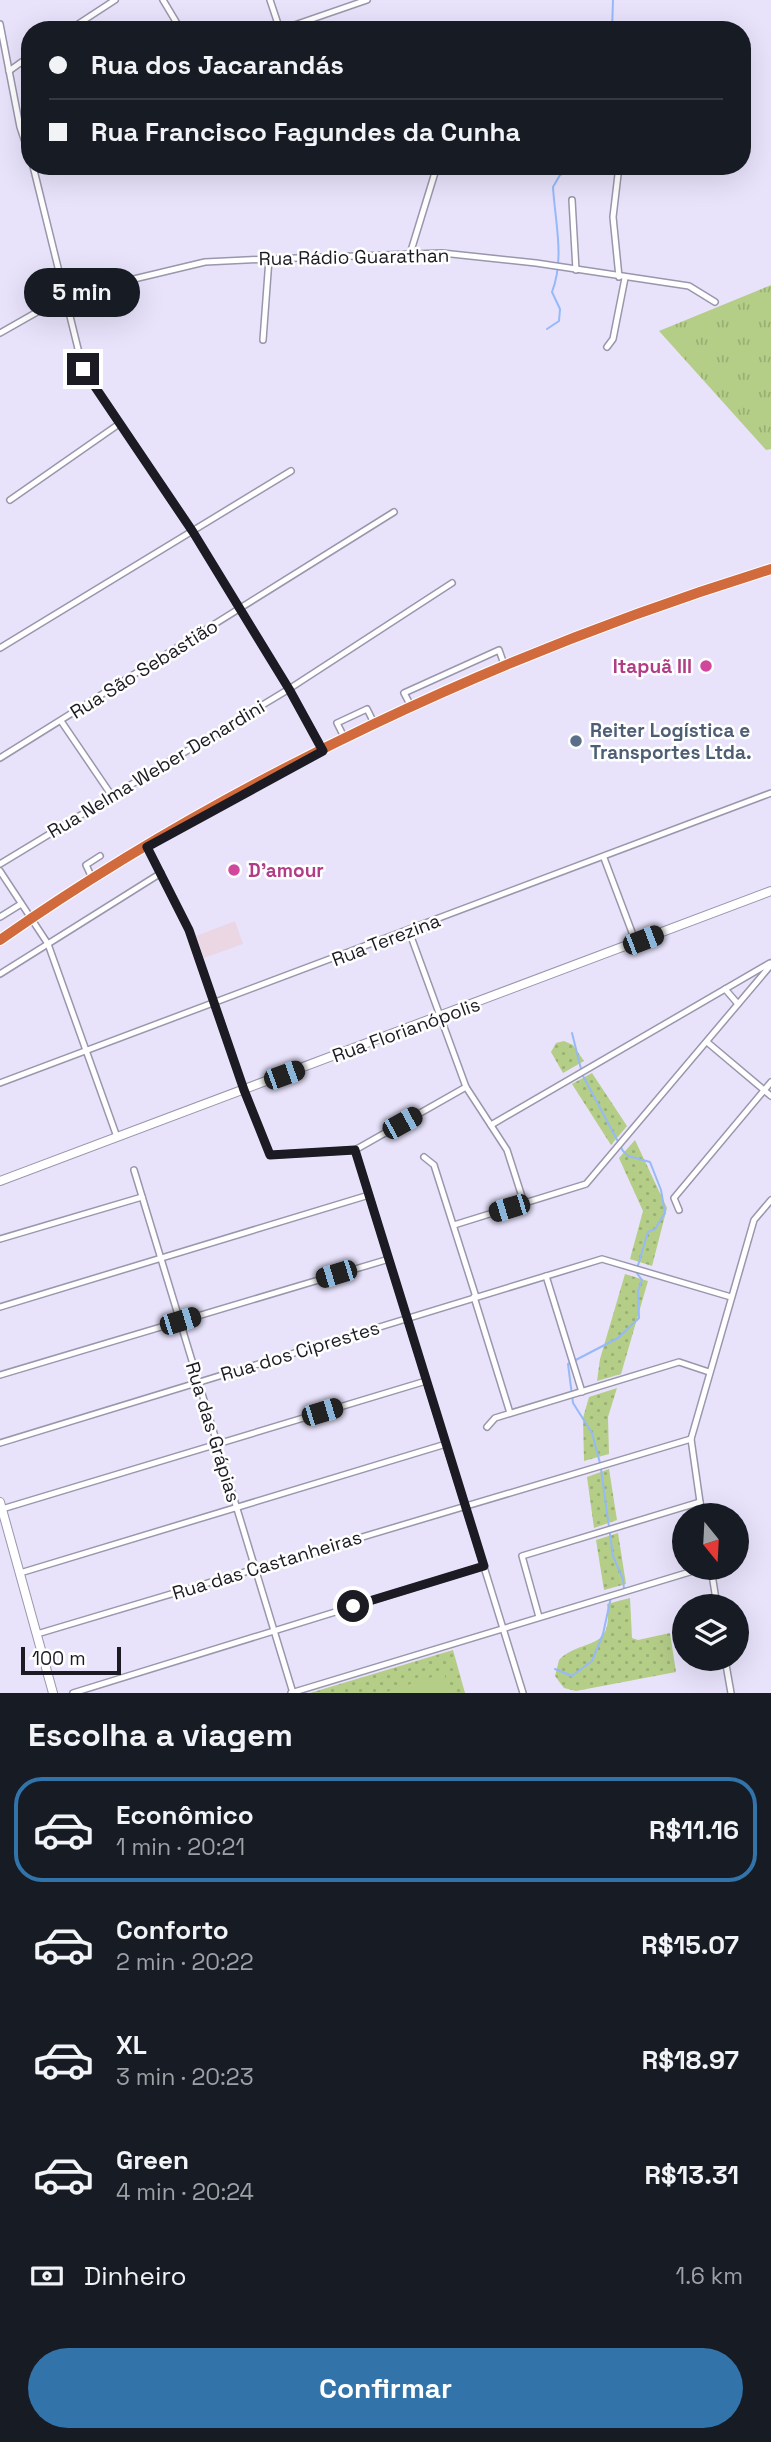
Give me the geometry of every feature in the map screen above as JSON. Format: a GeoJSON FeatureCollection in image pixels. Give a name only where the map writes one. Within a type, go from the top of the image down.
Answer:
{"type":"FeatureCollection","features":[{"type":"Feature","properties":{"kind":"highway"},"geometry":{"type":"LineString","coordinates":[[0,940],[147,847],[345,739],[505,667],[649,611],[771,569]]}},
{"type":"Feature","properties":{"kind":"street"},"geometry":{"type":"LineString","coordinates":[[83,21],[115,0]]}},
{"type":"Feature","properties":{"kind":"street"},"geometry":{"type":"LineString","coordinates":[[163,0],[176,21]]}},
{"type":"Feature","properties":{"kind":"street"},"geometry":{"type":"LineString","coordinates":[[270,0],[277,21]]}},
{"type":"Feature","properties":{"kind":"street"},"geometry":{"type":"LineString","coordinates":[[306,21],[368,0]]}},
{"type":"Feature","properties":{"kind":"street"},"geometry":{"type":"LineString","coordinates":[[0,24],[21,120]]}},
{"type":"Feature","properties":{"kind":"street"},"geometry":{"type":"LineString","coordinates":[[9,71],[21,62]]}},
{"type":"Feature","properties":{"kind":"street"},"geometry":{"type":"LineString","coordinates":[[35,175],[67,295],[83,369],[193,532],[289,689],[323,751]]}},
{"type":"Feature","properties":{"kind":"street"},"geometry":{"type":"LineString","coordinates":[[410,254],[434,175]]}},
{"type":"Feature","properties":{"kind":"street"},"geometry":{"type":"LineString","coordinates":[[607,347],[613,339],[622,278],[614,217],[619,175]]}},
{"type":"Feature","properties":{"kind":"street"},"geometry":{"type":"LineString","coordinates":[[572,200],[576,270]]}},
{"type":"Feature","properties":{"kind":"street","name":"Rua Rádio Guarathan"},"geometry":{"type":"LineString","coordinates":[[0,333],[67,295],[205,262],[269,259],[442,253],[689,286],[715,302]]}},
{"type":"Feature","properties":{"kind":"street"},"geometry":{"type":"LineString","coordinates":[[263,340],[269,259]]}},
{"type":"Feature","properties":{"kind":"street"},"geometry":{"type":"LineString","coordinates":[[10,500],[119,425]]}},
{"type":"Feature","properties":{"kind":"street"},"geometry":{"type":"LineString","coordinates":[[0,648],[292,471]]}},
{"type":"Feature","properties":{"kind":"street","name":"Rua São Sebastião"},"geometry":{"type":"LineString","coordinates":[[0,758],[394,512]]}},
{"type":"Feature","properties":{"kind":"street","name":"Rua Nelma Weber Denardini"},"geometry":{"type":"LineString","coordinates":[[0,864],[289,689],[453,583]]}},
{"type":"Feature","properties":{"kind":"street"},"geometry":{"type":"LineString","coordinates":[[412,708],[404,693],[476,660],[499,650],[505,667]]}},
{"type":"Feature","properties":{"kind":"street"},"geometry":{"type":"LineString","coordinates":[[476,660],[483,677]]}},
{"type":"Feature","properties":{"kind":"street"},"geometry":{"type":"LineString","coordinates":[[440,676],[446,693]]}},
{"type":"Feature","properties":{"kind":"street"},"geometry":{"type":"LineString","coordinates":[[345,739],[337,723],[366,709],[375,725]]}},
{"type":"Feature","properties":{"kind":"street"},"geometry":{"type":"LineString","coordinates":[[61,721],[112,796]]}},
{"type":"Feature","properties":{"kind":"street","name":"Rua Terezina"},"geometry":{"type":"LineString","coordinates":[[0,1083],[771,793]]}},
{"type":"Feature","properties":{"kind":"street"},"geometry":{"type":"LineString","coordinates":[[147,847],[189,930],[244,1090],[270,1155],[355,1150],[466,1087]]}},
{"type":"Feature","properties":{"kind":"street"},"geometry":{"type":"LineString","coordinates":[[93,880],[86,865],[100,856]]}},
{"type":"Feature","properties":{"kind":"street"},"geometry":{"type":"LineString","coordinates":[[604,858],[636,943]]}},
{"type":"Feature","properties":{"kind":"street"},"geometry":{"type":"LineString","coordinates":[[0,871],[48,944],[117,1137]]}},
{"type":"Feature","properties":{"kind":"street"},"geometry":{"type":"LineString","coordinates":[[0,974],[161,873]]}},
{"type":"Feature","properties":{"kind":"street","name":"Rua Florianópolis"},"geometry":{"type":"LineString","coordinates":[[0,1181],[771,891]]}},
{"type":"Feature","properties":{"kind":"street"},"geometry":{"type":"LineString","coordinates":[[0,917],[21,904]]}},
{"type":"Feature","properties":{"kind":"street"},"geometry":{"type":"LineString","coordinates":[[410,931],[466,1087],[507,1150],[524,1203]]}},
{"type":"Feature","properties":{"kind":"street"},"geometry":{"type":"LineString","coordinates":[[491,1125],[771,964]]}},
{"type":"Feature","properties":{"kind":"street"},"geometry":{"type":"LineString","coordinates":[[454,1225],[586,1184],[771,964]]}},
{"type":"Feature","properties":{"kind":"street"},"geometry":{"type":"LineString","coordinates":[[725,989],[738,1004]]}},
{"type":"Feature","properties":{"kind":"street"},"geometry":{"type":"LineString","coordinates":[[707,1042],[771,1096]]}},
{"type":"Feature","properties":{"kind":"street"},"geometry":{"type":"LineString","coordinates":[[679,1210],[674,1198],[771,1082]]}},
{"type":"Feature","properties":{"kind":"street"},"geometry":{"type":"LineString","coordinates":[[355,1150],[523,1693]]}},
{"type":"Feature","properties":{"kind":"street"},"geometry":{"type":"LineString","coordinates":[[424,1157],[434,1165],[510,1413]]}},
{"type":"Feature","properties":{"kind":"street","name":"Rua das Grápias"},"geometry":{"type":"LineString","coordinates":[[134,1170],[292,1693]]}},
{"type":"Feature","properties":{"kind":"street"},"geometry":{"type":"LineString","coordinates":[[0,1307],[369,1195]]}},
{"type":"Feature","properties":{"kind":"street"},"geometry":{"type":"LineString","coordinates":[[0,1239],[142,1197]]}},
{"type":"Feature","properties":{"kind":"street"},"geometry":{"type":"LineString","coordinates":[[537,1618],[522,1556],[700,1502],[691,1439],[754,1220],[771,1200]]}},
{"type":"Feature","properties":{"kind":"street"},"geometry":{"type":"LineString","coordinates":[[0,1375],[388,1259]]}},
{"type":"Feature","properties":{"kind":"street","name":"Rua dos Ciprestes"},"geometry":{"type":"LineString","coordinates":[[0,1443],[602,1259],[731,1297]]}},
{"type":"Feature","properties":{"kind":"street"},"geometry":{"type":"LineString","coordinates":[[546,1276],[582,1392]]}},
{"type":"Feature","properties":{"kind":"street"},"geometry":{"type":"LineString","coordinates":[[487,1427],[495,1418],[679,1362],[709,1372]]}},
{"type":"Feature","properties":{"kind":"street"},"geometry":{"type":"LineString","coordinates":[[52,1693],[1,1506],[426,1381]]}},
{"type":"Feature","properties":{"kind":"street","name":"Rua das Castanheiras"},"geometry":{"type":"LineString","coordinates":[[37,1634],[691,1439]]}},
{"type":"Feature","properties":{"kind":"street"},"geometry":{"type":"LineString","coordinates":[[20,1573],[446,1444]]}},
{"type":"Feature","properties":{"kind":"street"},"geometry":{"type":"LineString","coordinates":[[0,1538],[9,1535]]}},
{"type":"Feature","properties":{"kind":"street"},"geometry":{"type":"LineString","coordinates":[[72,1693],[484,1566]]}},
{"type":"Feature","properties":{"kind":"street"},"geometry":{"type":"LineString","coordinates":[[292,1693],[672,1577]]}},
{"type":"Feature","properties":{"kind":"street"},"geometry":{"type":"LineString","coordinates":[[727,1671],[731,1693]]}},
{"type":"Feature","properties":{"kind":"shaded area"},"geometry":{"type":"Polygon","coordinates":[[[235,921],[243,944],[204,958],[196,936],[235,921]]]}},
{"type":"Feature","properties":{"kind":"green space"},"geometry":{"type":"Polygon","coordinates":[[[771,285],[771,449],[766,450],[659,331],[771,285]]]}},
{"type":"Feature","properties":{"kind":"green space"},"geometry":{"type":"Polygon","coordinates":[[[564,1041],[573,1045],[584,1061],[563,1073],[551,1052],[556,1043],[564,1041]]]}},
{"type":"Feature","properties":{"kind":"green space"},"geometry":{"type":"Polygon","coordinates":[[[592,1073],[627,1126],[611,1145],[572,1084],[592,1073]]]}},
{"type":"Feature","properties":{"kind":"green space"},"geometry":{"type":"Polygon","coordinates":[[[635,1140],[667,1208],[652,1266],[630,1259],[643,1211],[619,1158],[635,1140]]]}},
{"type":"Feature","properties":{"kind":"green space"},"geometry":{"type":"Polygon","coordinates":[[[625,1274],[648,1281],[621,1374],[597,1381],[600,1359],[625,1274]]]}},
{"type":"Feature","properties":{"kind":"green space"},"geometry":{"type":"Polygon","coordinates":[[[617,1388],[608,1417],[609,1454],[584,1461],[583,1418],[589,1397],[617,1388]]]}},
{"type":"Feature","properties":{"kind":"green space"},"geometry":{"type":"Polygon","coordinates":[[[609,1469],[617,1520],[594,1528],[587,1477],[609,1469]]]}},
{"type":"Feature","properties":{"kind":"green space"},"geometry":{"type":"Polygon","coordinates":[[[618,1533],[626,1584],[604,1590],[596,1540],[618,1533]]]}},
{"type":"Feature","properties":{"kind":"green space"},"geometry":{"type":"Polygon","coordinates":[[[630,1598],[632,1638],[638,1640],[670,1633],[672,1671],[676,1672],[576,1691],[564,1688],[555,1676],[559,1660],[601,1637],[608,1620],[607,1604],[630,1598]]]}},
{"type":"Feature","properties":{"kind":"green space"},"geometry":{"type":"Polygon","coordinates":[[[453,1650],[465,1693],[310,1693],[453,1650]]]}},
{"type":"Feature","properties":{"kind":"green space"},"geometry":{"type":"Polygon","coordinates":[[[444,1673],[450,1693],[386,1692],[444,1673]]]}},
{"type":"Feature","properties":{"kind":"waterway"},"geometry":{"type":"LineString","coordinates":[[612,21],[613,0]]}},
{"type":"Feature","properties":{"kind":"waterway"},"geometry":{"type":"LineString","coordinates":[[547,329],[559,321],[560,309],[552,292],[559,253],[553,187],[560,175]]}},
{"type":"Feature","properties":{"kind":"waterway"},"geometry":{"type":"LineString","coordinates":[[572,1033],[581,1069]]}},
{"type":"Feature","properties":{"kind":"waterway"},"geometry":{"type":"LineString","coordinates":[[582,1074],[623,1151],[628,1156],[650,1162],[661,1190],[665,1213],[655,1229],[648,1232],[636,1272],[642,1280],[638,1291],[639,1318],[618,1338],[568,1364],[573,1403],[592,1433],[600,1463]]}},
{"type":"Feature","properties":{"kind":"waterway"},"geometry":{"type":"LineString","coordinates":[[601,1469],[613,1556],[623,1579],[624,1589]]}},
{"type":"Feature","properties":{"kind":"waterway"},"geometry":{"type":"LineString","coordinates":[[555,1669],[572,1676],[592,1661],[603,1634],[611,1597]]}},
{"type":"Feature","properties":{"kind":"place","name":"Itapuã III"},"geometry":{"type":"Point","coordinates":[706,666]}},
{"type":"Feature","properties":{"kind":"place","name":"Reiter Logística e Transportes Ltda."},"geometry":{"type":"Point","coordinates":[576,741]}},
{"type":"Feature","properties":{"kind":"place","name":"D'amour"},"geometry":{"type":"Point","coordinates":[234,870]}},
{"type":"Feature","properties":{"kind":"route"},"geometry":{"type":"LineString","coordinates":[[83,369],[193,532],[289,689],[323,751],[214,808],[147,847],[189,930],[244,1090],[270,1155],[355,1150],[484,1566],[353,1606]]}}]}
